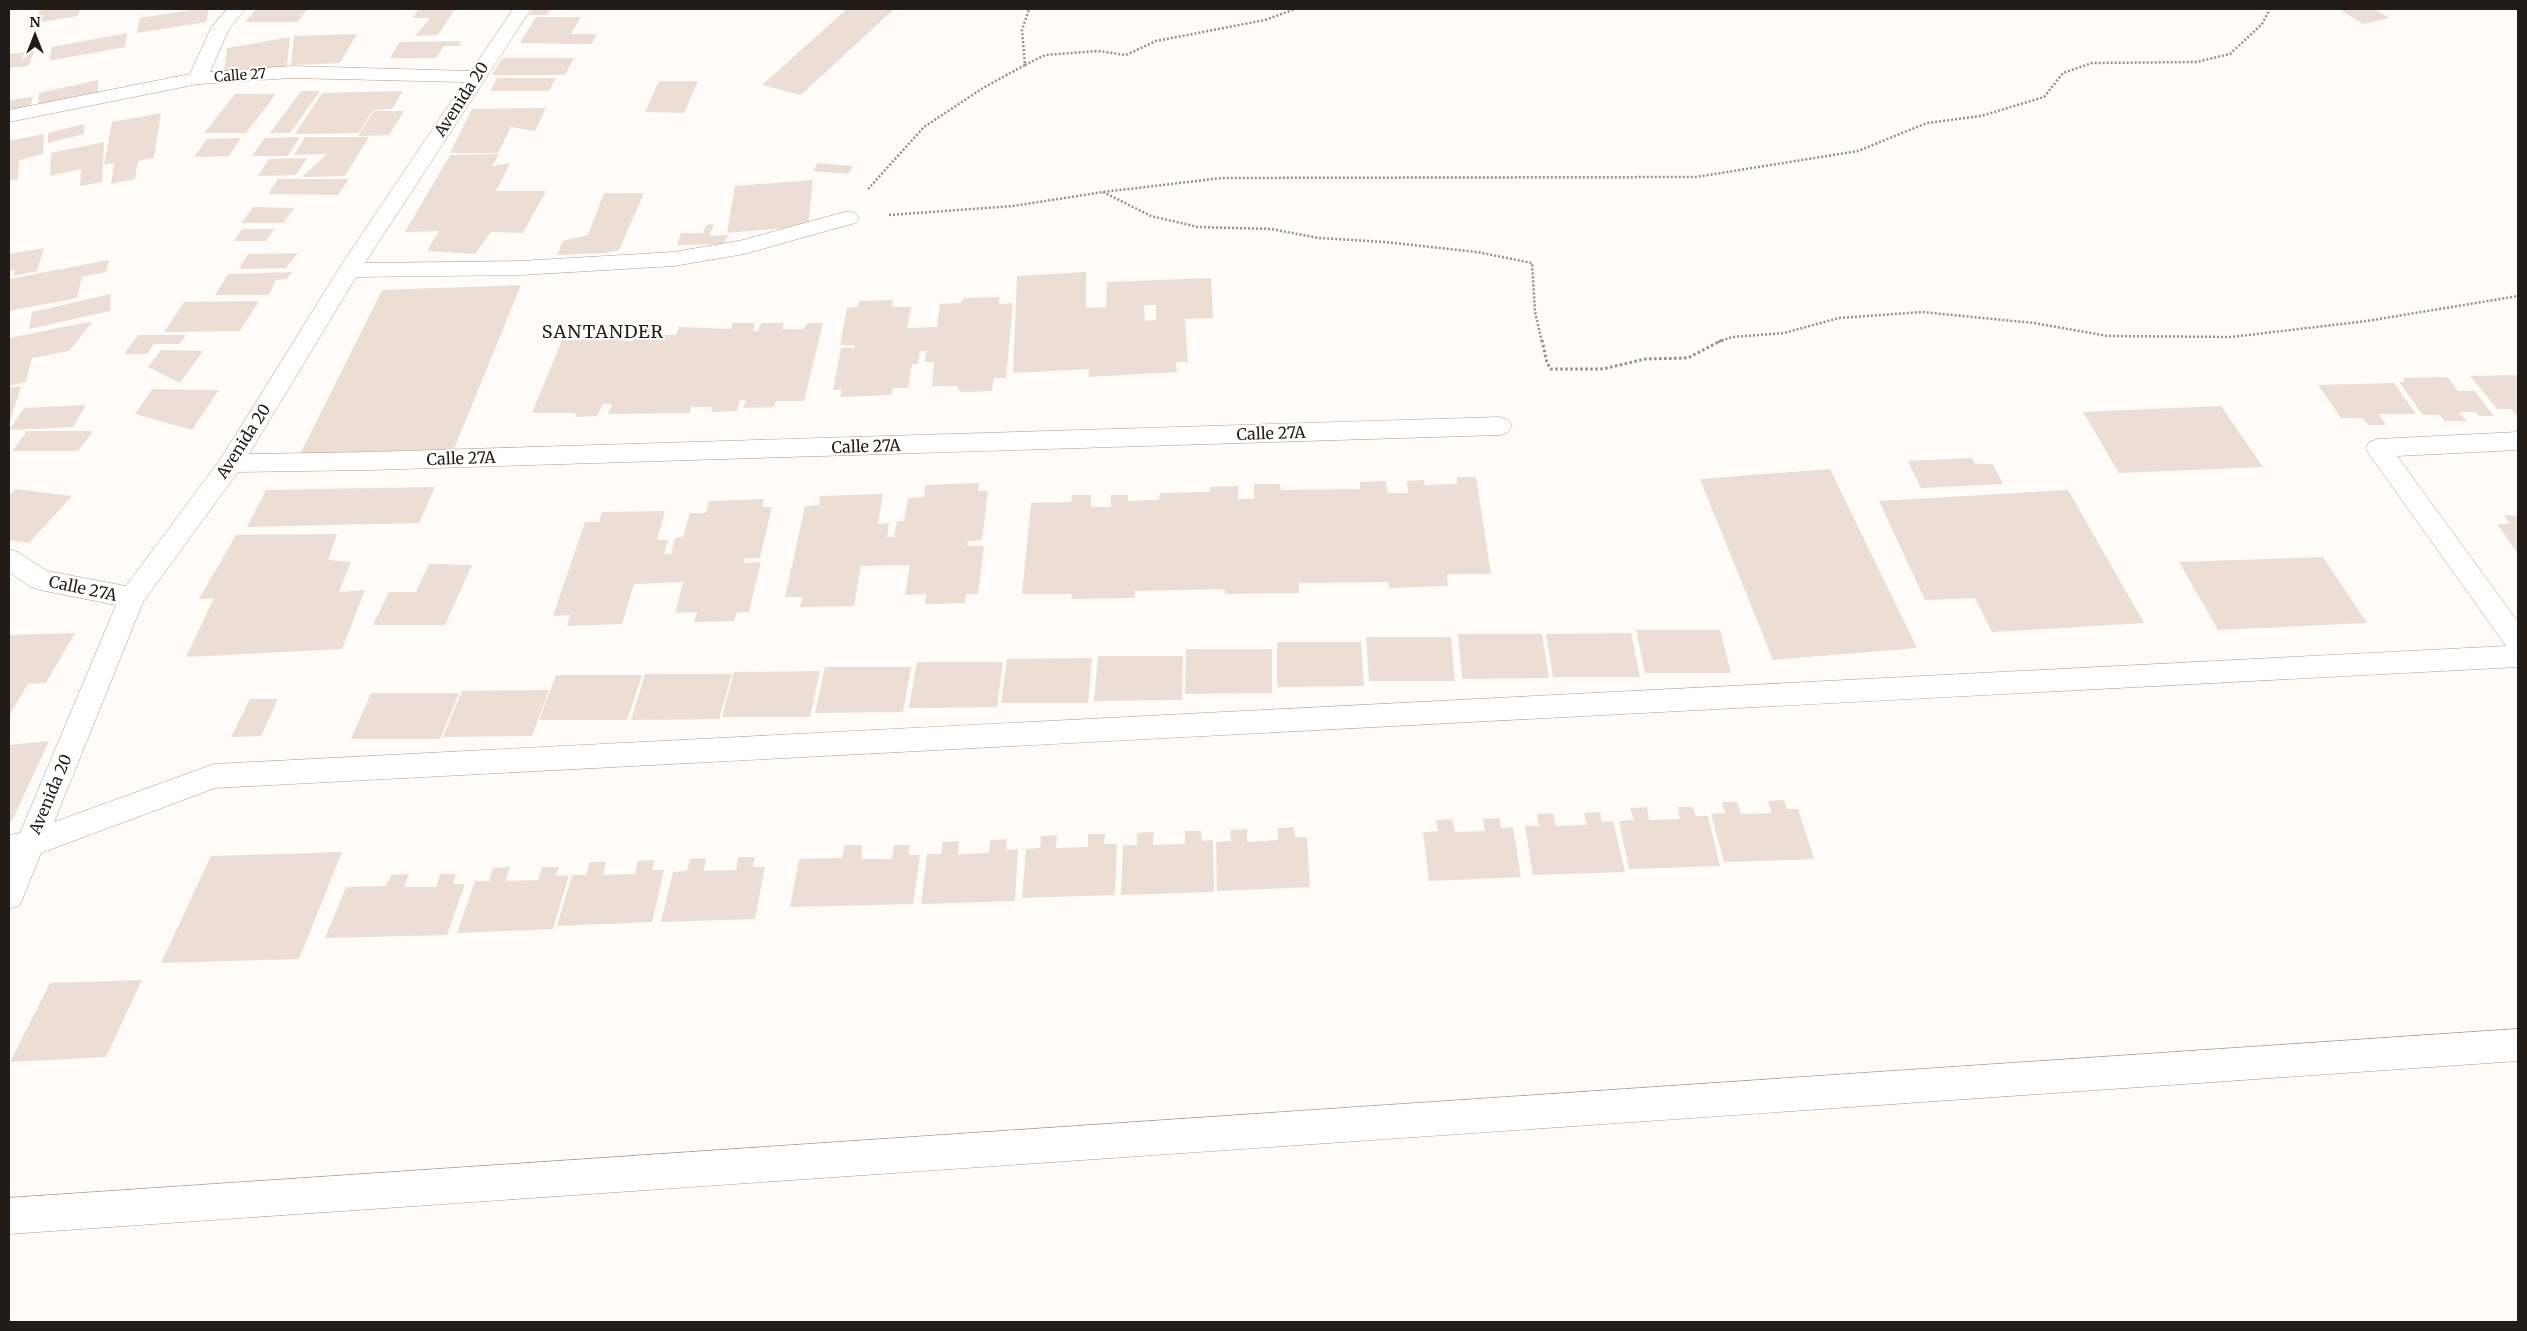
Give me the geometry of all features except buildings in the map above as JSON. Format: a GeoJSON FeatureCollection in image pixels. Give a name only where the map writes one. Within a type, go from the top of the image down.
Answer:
{"type":"FeatureCollection","features":[{"type":"Feature","properties":{"kind":"street"},"geometry":{"type":"LineString","coordinates":[[198,78],[220,28],[236,9]]}},
{"type":"Feature","properties":{"kind":"street","name":"Avenida 20"},"geometry":{"type":"LineString","coordinates":[[9,895],[19,846],[132,598],[231,463],[349,270],[474,77],[522,9]]}},
{"type":"Feature","properties":{"kind":"street","name":"Calle 27"},"geometry":{"type":"LineString","coordinates":[[9,116],[198,78],[291,72],[474,77]]}},
{"type":"Feature","properties":{"kind":"street"},"geometry":{"type":"LineString","coordinates":[[349,270],[521,268],[674,259],[744,247],[848,218]]}},
{"type":"Feature","properties":{"kind":"street","name":"Calle 27A"},"geometry":{"type":"LineString","coordinates":[[231,463],[380,461],[1500,426]]}},
{"type":"Feature","properties":{"kind":"street"},"geometry":{"type":"LineString","coordinates":[[2518,441],[2378,448],[2518,642]]}},
{"type":"Feature","properties":{"kind":"street","name":"Calle 27A"},"geometry":{"type":"LineString","coordinates":[[9,559],[40,580],[132,598]]}},
{"type":"Feature","properties":{"kind":"street"},"geometry":{"type":"LineString","coordinates":[[19,846],[214,776],[2518,656]]}},
{"type":"Feature","properties":{"kind":"street"},"geometry":{"type":"LineString","coordinates":[[9,1216],[2518,1045]]}},
{"type":"Feature","properties":{"kind":"path"},"geometry":{"type":"LineString","coordinates":[[1025,65],[1022,30],[1030,9]]}},
{"type":"Feature","properties":{"kind":"path"},"geometry":{"type":"LineString","coordinates":[[848,218],[861,197],[924,127],[982,88],[1045,55],[1098,51],[1126,55],[1156,41],[1265,20],[1295,9]]}},
{"type":"Feature","properties":{"kind":"path"},"geometry":{"type":"LineString","coordinates":[[848,218],[1013,206],[1102,192],[1222,178],[1696,177],[1858,151],[1927,123],[1981,116],[2044,97],[2063,73],[2092,63],[2196,62],[2230,54],[2262,24],[2270,9]]}},
{"type":"Feature","properties":{"kind":"path"},"geometry":{"type":"LineString","coordinates":[[1102,192],[1151,216],[1198,227],[1271,230],[1319,238],[1385,242],[1477,252],[1532,263],[1535,312],[1547,363],[1551,369],[1602,369],[1645,359],[1688,358],[1714,343],[1732,337],[1784,333],[1839,318],[1904,313],[1922,312],[2034,323],[2108,336],[2231,337],[2367,321],[2518,296]]}},
{"type":"Feature","properties":{"kind":"district","name":"SANTANDER"},"geometry":{"type":"Point","coordinates":[603,332]}}]}
